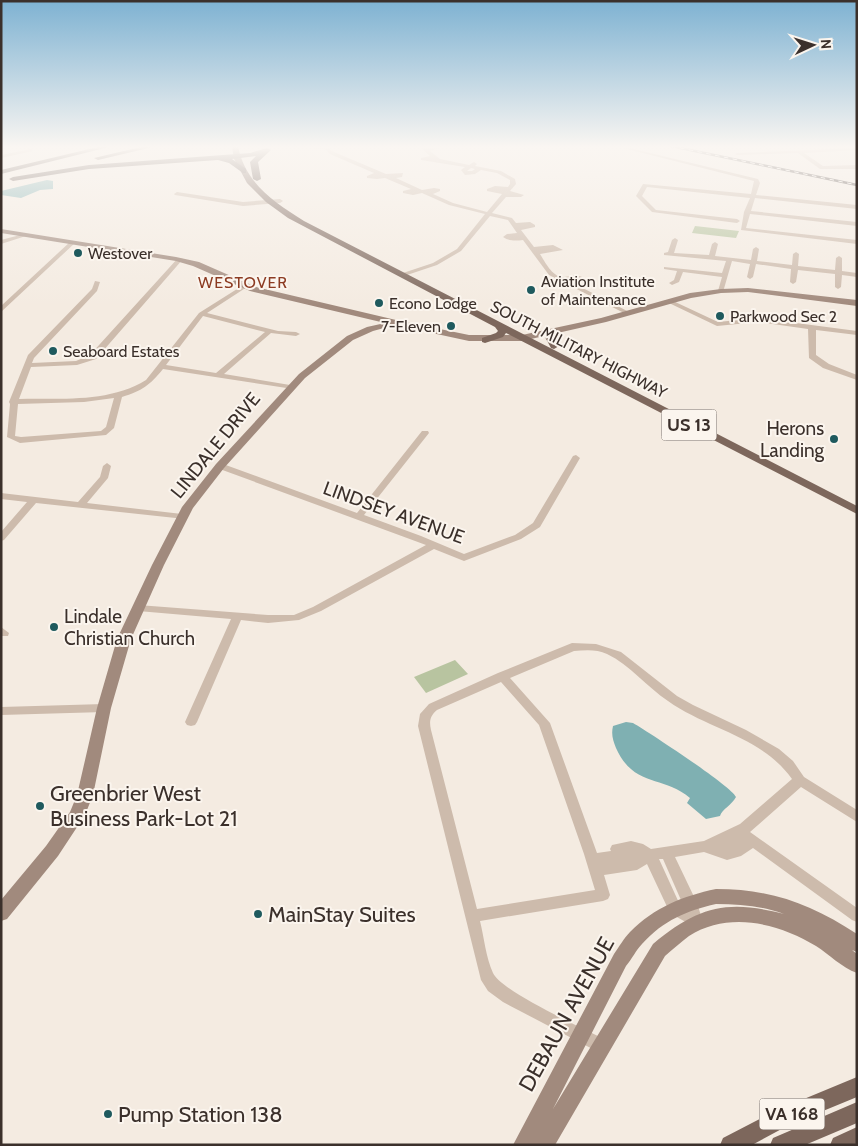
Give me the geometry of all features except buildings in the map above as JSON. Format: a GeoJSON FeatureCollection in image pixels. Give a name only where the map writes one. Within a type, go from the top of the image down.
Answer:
{"type":"FeatureCollection","features":[{"type":"Feature","properties":{"kind":"main road","name":"SOUTH MILITARY HIGHWAY"},"geometry":{"type":"LineString","coordinates":[[268,199],[301,223],[406,274],[857,511]]}},
{"type":"Feature","properties":{"kind":"main road","name":"SOUTH MILITARY HIGHWAY"},"geometry":{"type":"LineString","coordinates":[[280,201],[318,226],[498,325],[554,346],[857,502]]}},
{"type":"Feature","properties":{"kind":"main road"},"geometry":{"type":"LineString","coordinates":[[485,340],[500,335],[502,331],[498,325]]}},
{"type":"Feature","properties":{"kind":"main road"},"geometry":{"type":"LineString","coordinates":[[554,331],[549,338],[554,346]]}},
{"type":"Feature","properties":{"kind":"main road","name":"VA 168"},"geometry":{"type":"LineString","coordinates":[[730,1145],[782,1118],[857,1087]]}},
{"type":"Feature","properties":{"kind":"main road"},"geometry":{"type":"LineString","coordinates":[[780,1145],[857,1112]]}},
{"type":"Feature","properties":{"kind":"main road","name":"VA 168"},"geometry":{"type":"LineString","coordinates":[[840,1145],[857,1138]]}},
{"type":"Feature","properties":{"kind":"street"},"geometry":{"type":"LineString","coordinates":[[213,199],[243,204],[280,201]]}},
{"type":"Feature","properties":{"kind":"street"},"geometry":{"type":"LineString","coordinates":[[441,199],[454,205],[510,219],[548,272],[560,280],[628,313]]}},
{"type":"Feature","properties":{"kind":"street"},"geometry":{"type":"LineString","coordinates":[[406,274],[435,264],[452,255],[463,246],[501,199]]}},
{"type":"Feature","properties":{"kind":"street"},"geometry":{"type":"LineString","coordinates":[[643,199],[654,211],[737,221]]}},
{"type":"Feature","properties":{"kind":"street"},"geometry":{"type":"LineString","coordinates":[[752,199],[743,229],[857,242]]}},
{"type":"Feature","properties":{"kind":"street"},"geometry":{"type":"LineString","coordinates":[[783,199],[857,208]]}},
{"type":"Feature","properties":{"kind":"street"},"geometry":{"type":"LineString","coordinates":[[747,212],[857,224]]}},
{"type":"Feature","properties":{"kind":"street"},"geometry":{"type":"LineString","coordinates":[[1,231],[180,259],[205,267],[245,286],[460,338],[485,340],[527,337],[700,294],[721,291],[748,290],[857,303]]}},
{"type":"Feature","properties":{"kind":"street"},"geometry":{"type":"LineString","coordinates":[[1,242],[26,235]]}},
{"type":"Feature","properties":{"kind":"street"},"geometry":{"type":"LineString","coordinates":[[675,240],[669,254],[712,257],[857,275]]}},
{"type":"Feature","properties":{"kind":"street"},"geometry":{"type":"LineString","coordinates":[[1,310],[4,304],[73,242]]}},
{"type":"Feature","properties":{"kind":"street"},"geometry":{"type":"LineString","coordinates":[[712,257],[716,244]]}},
{"type":"Feature","properties":{"kind":"street"},"geometry":{"type":"LineString","coordinates":[[750,277],[756,249]]}},
{"type":"Feature","properties":{"kind":"street"},"geometry":{"type":"LineString","coordinates":[[793,282],[796,254]]}},
{"type":"Feature","properties":{"kind":"street"},"geometry":{"type":"LineString","coordinates":[[838,287],[839,258]]}},
{"type":"Feature","properties":{"kind":"street"},"geometry":{"type":"LineString","coordinates":[[28,365],[77,363],[92,357],[180,259]]}},
{"type":"Feature","properties":{"kind":"street"},"geometry":{"type":"LineString","coordinates":[[721,291],[729,260]]}},
{"type":"Feature","properties":{"kind":"street"},"geometry":{"type":"LineString","coordinates":[[666,268],[725,276]]}},
{"type":"Feature","properties":{"kind":"street"},"geometry":{"type":"LineString","coordinates":[[672,283],[677,281],[681,270]]}},
{"type":"Feature","properties":{"kind":"street"},"geometry":{"type":"LineString","coordinates":[[560,280],[574,276],[580,278],[578,281],[570,284]]}},
{"type":"Feature","properties":{"kind":"street"},"geometry":{"type":"LineString","coordinates":[[96,282],[95,290],[35,351],[14,402],[10,435],[13,439],[20,440],[106,432],[111,426],[118,396]]}},
{"type":"Feature","properties":{"kind":"street"},"geometry":{"type":"LineString","coordinates":[[14,402],[118,396],[145,385],[201,314],[245,286]]}},
{"type":"Feature","properties":{"kind":"street"},"geometry":{"type":"LineString","coordinates":[[671,302],[717,324],[732,324],[755,320],[857,333]]}},
{"type":"Feature","properties":{"kind":"street"},"geometry":{"type":"LineString","coordinates":[[201,314],[270,331],[296,334]]}},
{"type":"Feature","properties":{"kind":"street"},"geometry":{"type":"LineString","coordinates":[[367,316],[374,322],[367,330]]}},
{"type":"Feature","properties":{"kind":"street","name":"LINDALE DRIVE"},"geometry":{"type":"LineString","coordinates":[[1,913],[52,852],[77,815],[87,787],[104,708],[119,655],[138,608],[182,517],[220,466],[290,387],[310,368],[339,346],[367,330],[396,323]]}},
{"type":"Feature","properties":{"kind":"street"},"geometry":{"type":"LineString","coordinates":[[812,327],[812,356],[826,366],[857,378]]}},
{"type":"Feature","properties":{"kind":"street"},"geometry":{"type":"LineString","coordinates":[[218,375],[270,331]]}},
{"type":"Feature","properties":{"kind":"street"},"geometry":{"type":"LineString","coordinates":[[161,366],[290,387]]}},
{"type":"Feature","properties":{"kind":"street"},"geometry":{"type":"LineString","coordinates":[[359,516],[426,433]]}},
{"type":"Feature","properties":{"kind":"street","name":"LINDSEY AVENUE"},"geometry":{"type":"LineString","coordinates":[[220,466],[359,516],[461,557],[468,557],[528,532],[540,522],[576,458]]}},
{"type":"Feature","properties":{"kind":"street"},"geometry":{"type":"LineString","coordinates":[[81,505],[104,478],[106,466]]}},
{"type":"Feature","properties":{"kind":"street"},"geometry":{"type":"LineString","coordinates":[[1,496],[182,517]]}},
{"type":"Feature","properties":{"kind":"street"},"geometry":{"type":"LineString","coordinates":[[1,538],[34,499]]}},
{"type":"Feature","properties":{"kind":"street"},"geometry":{"type":"LineString","coordinates":[[138,608],[276,620],[295,618],[317,609],[434,545]]}},
{"type":"Feature","properties":{"kind":"street"},"geometry":{"type":"LineString","coordinates":[[191,722],[236,617]]}},
{"type":"Feature","properties":{"kind":"street"},"geometry":{"type":"LineString","coordinates":[[602,1046],[508,997],[493,986],[486,975],[423,720],[428,711],[502,676],[572,647],[587,646],[611,652],[676,701],[763,745],[787,762],[800,780],[857,817]]}},
{"type":"Feature","properties":{"kind":"street"},"geometry":{"type":"LineString","coordinates":[[471,916],[603,895],[596,876],[594,861],[544,722],[502,676]]}},
{"type":"Feature","properties":{"kind":"street"},"geometry":{"type":"LineString","coordinates":[[1,711],[104,708]]}},
{"type":"Feature","properties":{"kind":"street"},"geometry":{"type":"LineString","coordinates":[[800,780],[744,828],[746,836],[857,916]]}},
{"type":"Feature","properties":{"kind":"street"},"geometry":{"type":"LineString","coordinates":[[706,846],[726,855],[733,854],[746,836]]}},
{"type":"Feature","properties":{"kind":"street"},"geometry":{"type":"LineString","coordinates":[[594,861],[637,864],[650,855],[706,846],[746,836]]}},
{"type":"Feature","properties":{"kind":"street"},"geometry":{"type":"LineString","coordinates":[[666,853],[682,906]]}},
{"type":"Feature","properties":{"kind":"street"},"geometry":{"type":"LineString","coordinates":[[650,855],[682,906],[696,922]]}},
{"type":"Feature","properties":{"kind":"street","name":"DEBAUN AVENUE"},"geometry":{"type":"LineString","coordinates":[[523,1145],[620,960],[637,938],[654,922],[682,906],[713,897],[741,896],[775,901],[802,911],[822,921],[857,944]]}},
{"type":"Feature","properties":{"kind":"street"},"geometry":{"type":"LineString","coordinates":[[543,1145],[659,950],[672,936],[696,922],[708,918],[735,914],[777,919],[810,932],[857,964]]}},
{"type":"Feature","properties":{"kind":"green space"},"geometry":{"type":"Polygon","coordinates":[[[695,226],[739,231],[736,238],[692,233],[695,226]]]}},
{"type":"Feature","properties":{"kind":"green space"},"geometry":{"type":"Polygon","coordinates":[[[455,660],[468,674],[426,693],[414,677],[455,660]]]}},
{"type":"Feature","properties":{"kind":"water"},"geometry":{"type":"Polygon","coordinates":[[[626,722],[633,723],[706,771],[731,791],[736,797],[734,800],[720,816],[706,819],[687,803],[690,798],[680,791],[640,775],[631,769],[623,761],[612,735],[613,726],[626,722]]]}},
{"type":"Feature","properties":{"kind":"place","name":"Westover"},"geometry":{"type":"Point","coordinates":[78,253]}},
{"type":"Feature","properties":{"kind":"place","name":"Aviation Institute of Maintenance"},"geometry":{"type":"Point","coordinates":[531,290]}},
{"type":"Feature","properties":{"kind":"place","name":"Econo Lodge"},"geometry":{"type":"Point","coordinates":[379,303]}},
{"type":"Feature","properties":{"kind":"place","name":"Parkwood Sec 2"},"geometry":{"type":"Point","coordinates":[720,316]}},
{"type":"Feature","properties":{"kind":"place","name":"7-Eleven"},"geometry":{"type":"Point","coordinates":[451,326]}},
{"type":"Feature","properties":{"kind":"place","name":"Seaboard Estates"},"geometry":{"type":"Point","coordinates":[53,351]}},
{"type":"Feature","properties":{"kind":"place","name":"Herons Landing"},"geometry":{"type":"Point","coordinates":[834,439]}},
{"type":"Feature","properties":{"kind":"place","name":"Lindale Christian Church"},"geometry":{"type":"Point","coordinates":[54,627]}},
{"type":"Feature","properties":{"kind":"place","name":"Greenbrier West Business Park-Lot 21"},"geometry":{"type":"Point","coordinates":[40,806]}},
{"type":"Feature","properties":{"kind":"place","name":"MainStay Suites"},"geometry":{"type":"Point","coordinates":[258,914]}},
{"type":"Feature","properties":{"kind":"place","name":"Pump Station 138"},"geometry":{"type":"Point","coordinates":[108,1114]}},
{"type":"Feature","properties":{"kind":"district","name":"WESTOVER"},"geometry":{"type":"Point","coordinates":[243,282]}}]}
